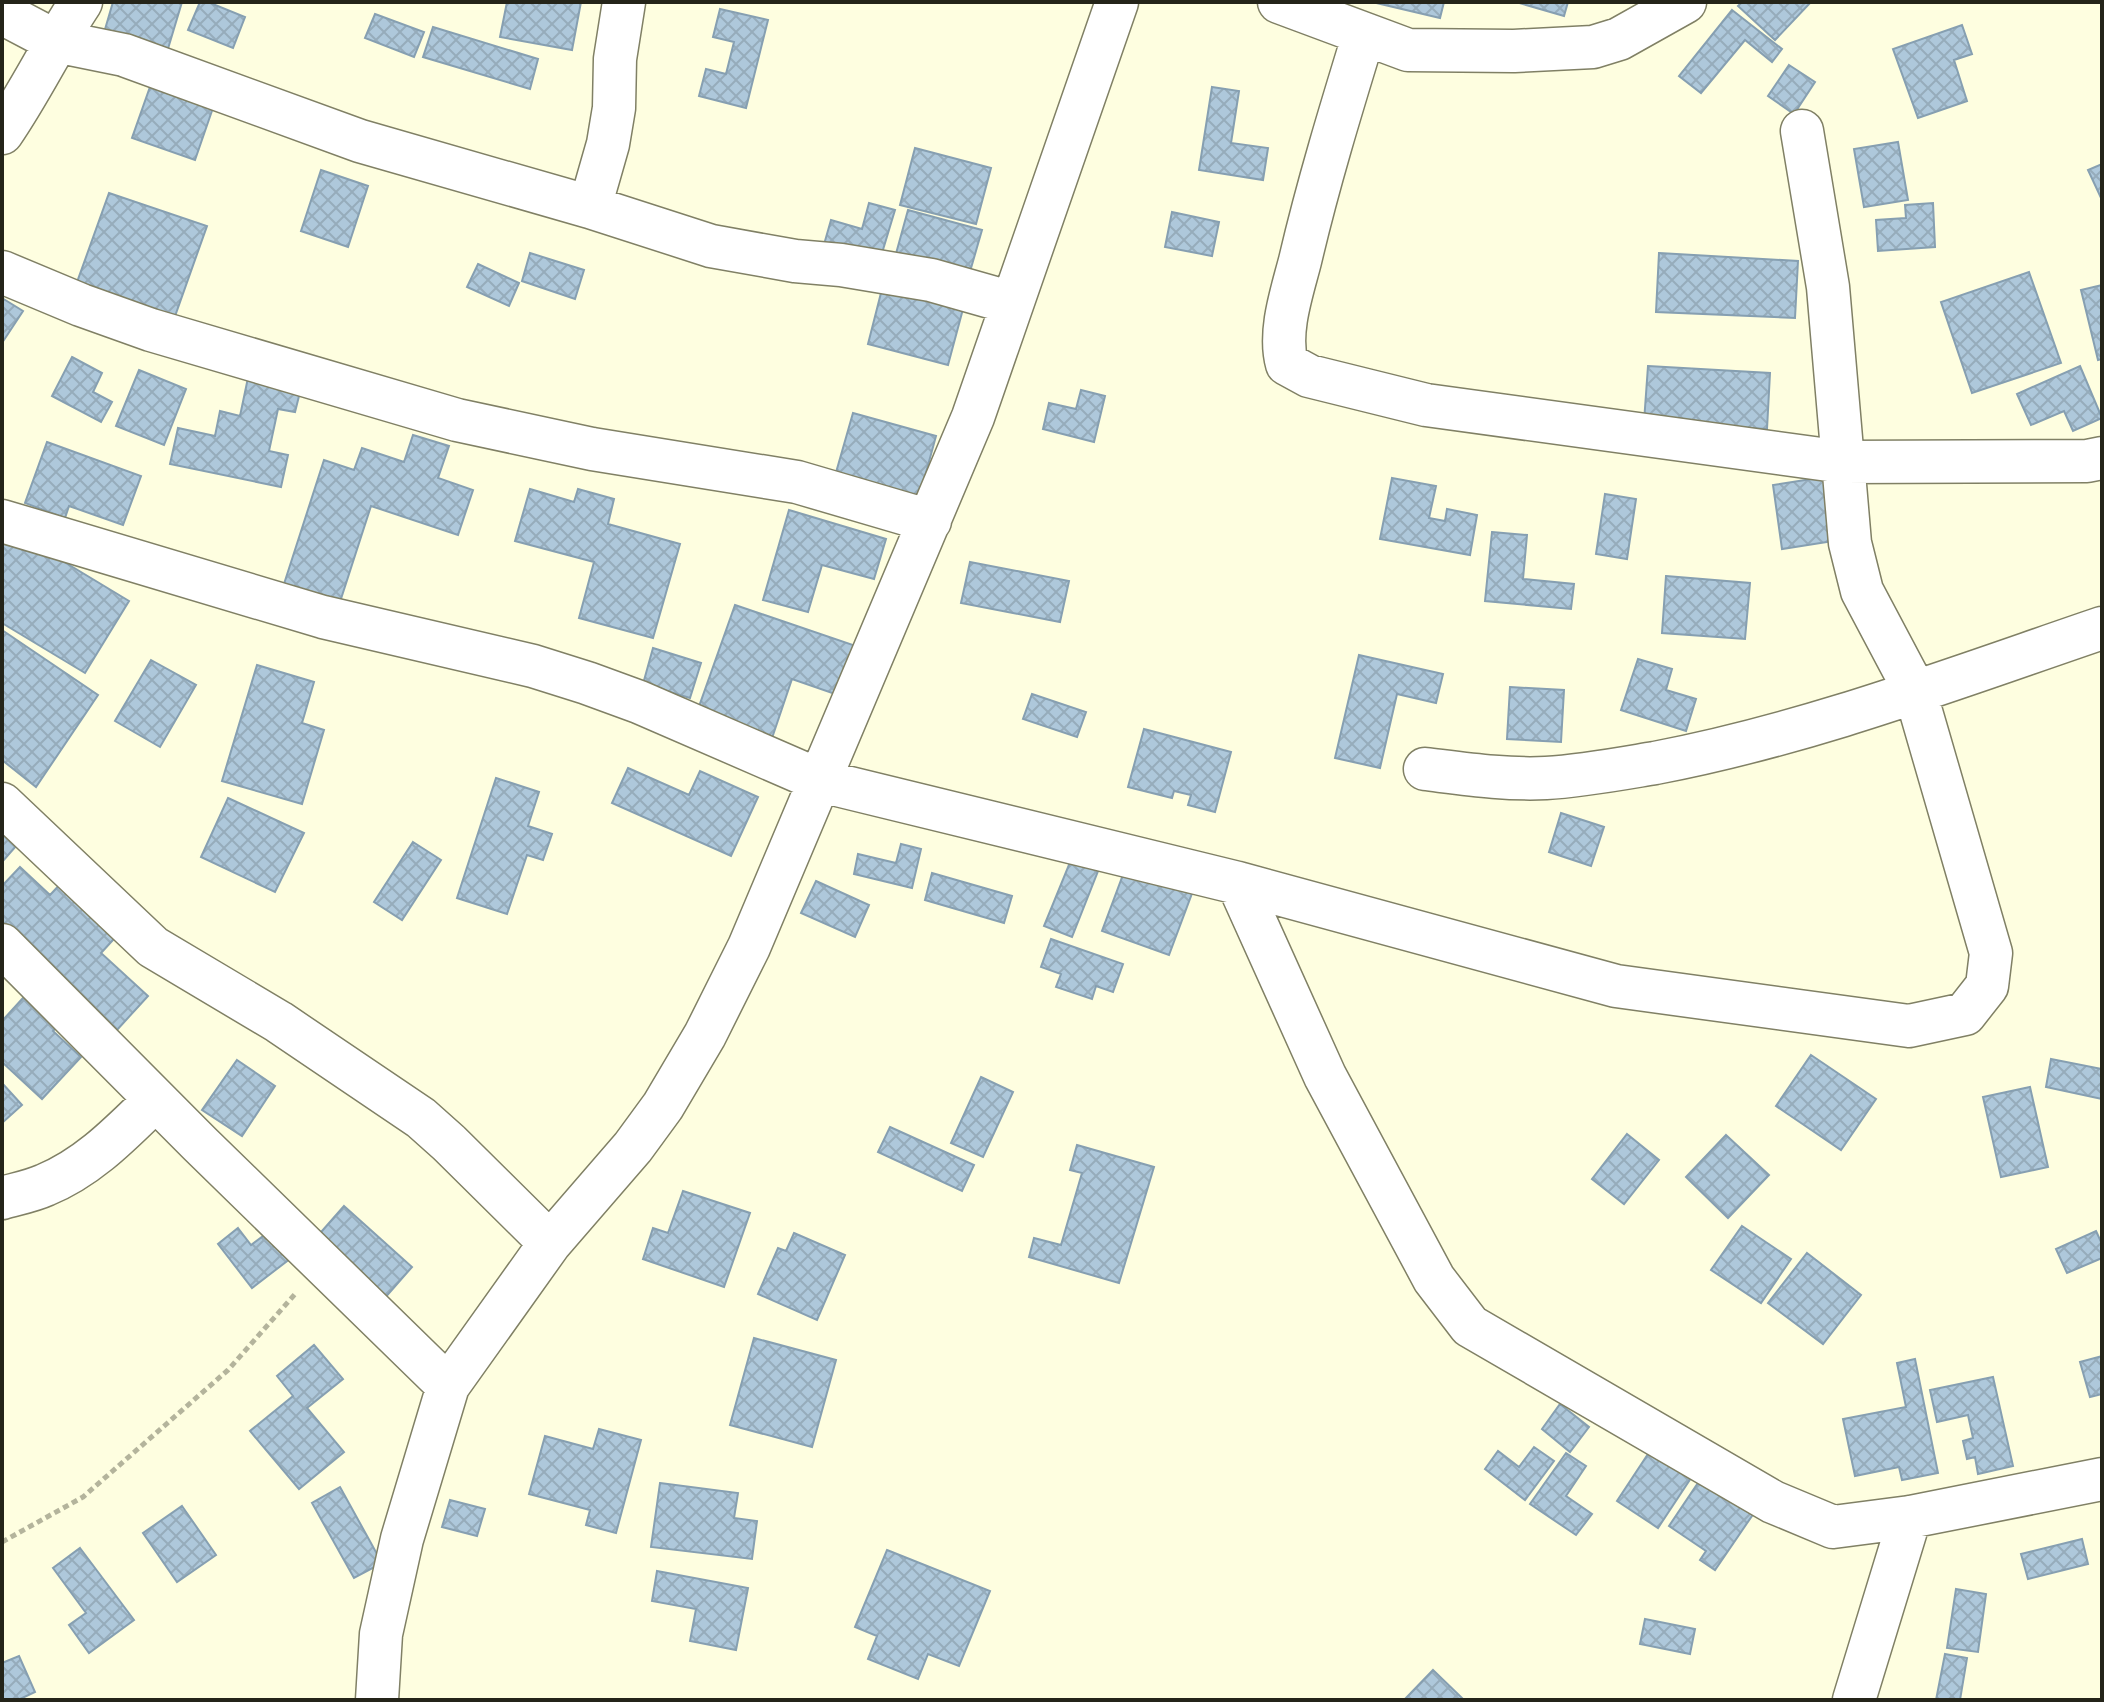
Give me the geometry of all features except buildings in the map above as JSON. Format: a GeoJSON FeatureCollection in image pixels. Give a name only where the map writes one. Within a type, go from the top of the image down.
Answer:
{"type":"FeatureCollection","features":[{"type":"Feature","properties":{"kind":"street"},"geometry":{"type":"LineString","coordinates":[[2,133],[81,2]]}},
{"type":"Feature","properties":{"kind":"street"},"geometry":{"type":"LineString","coordinates":[[590,207],[608,144],[614,108],[615,59],[624,2]]}},
{"type":"Feature","properties":{"kind":"street"},"geometry":{"type":"LineString","coordinates":[[377,1700],[381,1634],[402,1539],[448,1386],[550,1243],[633,1147],[663,1106],[705,1035],[749,947],[973,417],[1117,2]]}},
{"type":"Feature","properties":{"kind":"street"},"geometry":{"type":"LineString","coordinates":[[1279,2],[1408,50],[1514,51],[1593,47],[1619,39],[1685,2]]}},
{"type":"Feature","properties":{"kind":"street"},"geometry":{"type":"LineString","coordinates":[[2,13],[55,41],[124,55],[360,141],[590,207],[711,246],[931,280],[1012,303]]}},
{"type":"Feature","properties":{"kind":"street"},"geometry":{"type":"LineString","coordinates":[[1364,34],[1311,213],[1287,312],[1284,354],[1287,364],[1309,376],[1426,405],[1843,462],[2087,461],[2102,458]]}},
{"type":"Feature","properties":{"kind":"street"},"geometry":{"type":"LineString","coordinates":[[2,521],[323,617],[533,666],[587,683],[639,702],[821,781],[1238,883],[1616,986],[1909,1026],[1965,1014],[1987,986],[1991,953],[1915,691],[1862,591],[1850,543],[1828,287],[1802,131]]}},
{"type":"Feature","properties":{"kind":"street"},"geometry":{"type":"LineString","coordinates":[[2,272],[151,330],[457,420],[592,449],[797,482],[930,521]]}},
{"type":"Feature","properties":{"kind":"street"},"geometry":{"type":"LineString","coordinates":[[1425,769],[1493,778],[1547,778],[1620,769],[1721,750],[1915,691],[2102,628]]}},
{"type":"Feature","properties":{"kind":"street"},"geometry":{"type":"LineString","coordinates":[[2,804],[153,947],[279,1022],[421,1118],[550,1243]]}},
{"type":"Feature","properties":{"kind":"street"},"geometry":{"type":"LineString","coordinates":[[1238,883],[1325,1076],[1434,1279],[1470,1326],[1773,1502],[1833,1527],[1910,1517],[2102,1479]]}},
{"type":"Feature","properties":{"kind":"street"},"geometry":{"type":"LineString","coordinates":[[2,945],[155,1100],[448,1386]]}},
{"type":"Feature","properties":{"kind":"street"},"geometry":{"type":"LineString","coordinates":[[2,1198],[45,1185],[77,1168],[109,1145],[155,1100]]}},
{"type":"Feature","properties":{"kind":"street"},"geometry":{"type":"LineString","coordinates":[[1854,1700],[1910,1517]]}},
{"type":"Feature","properties":{"kind":"path"},"geometry":{"type":"LineString","coordinates":[[2,1542],[83,1497],[160,1430],[228,1370],[322,1262]]}}]}
